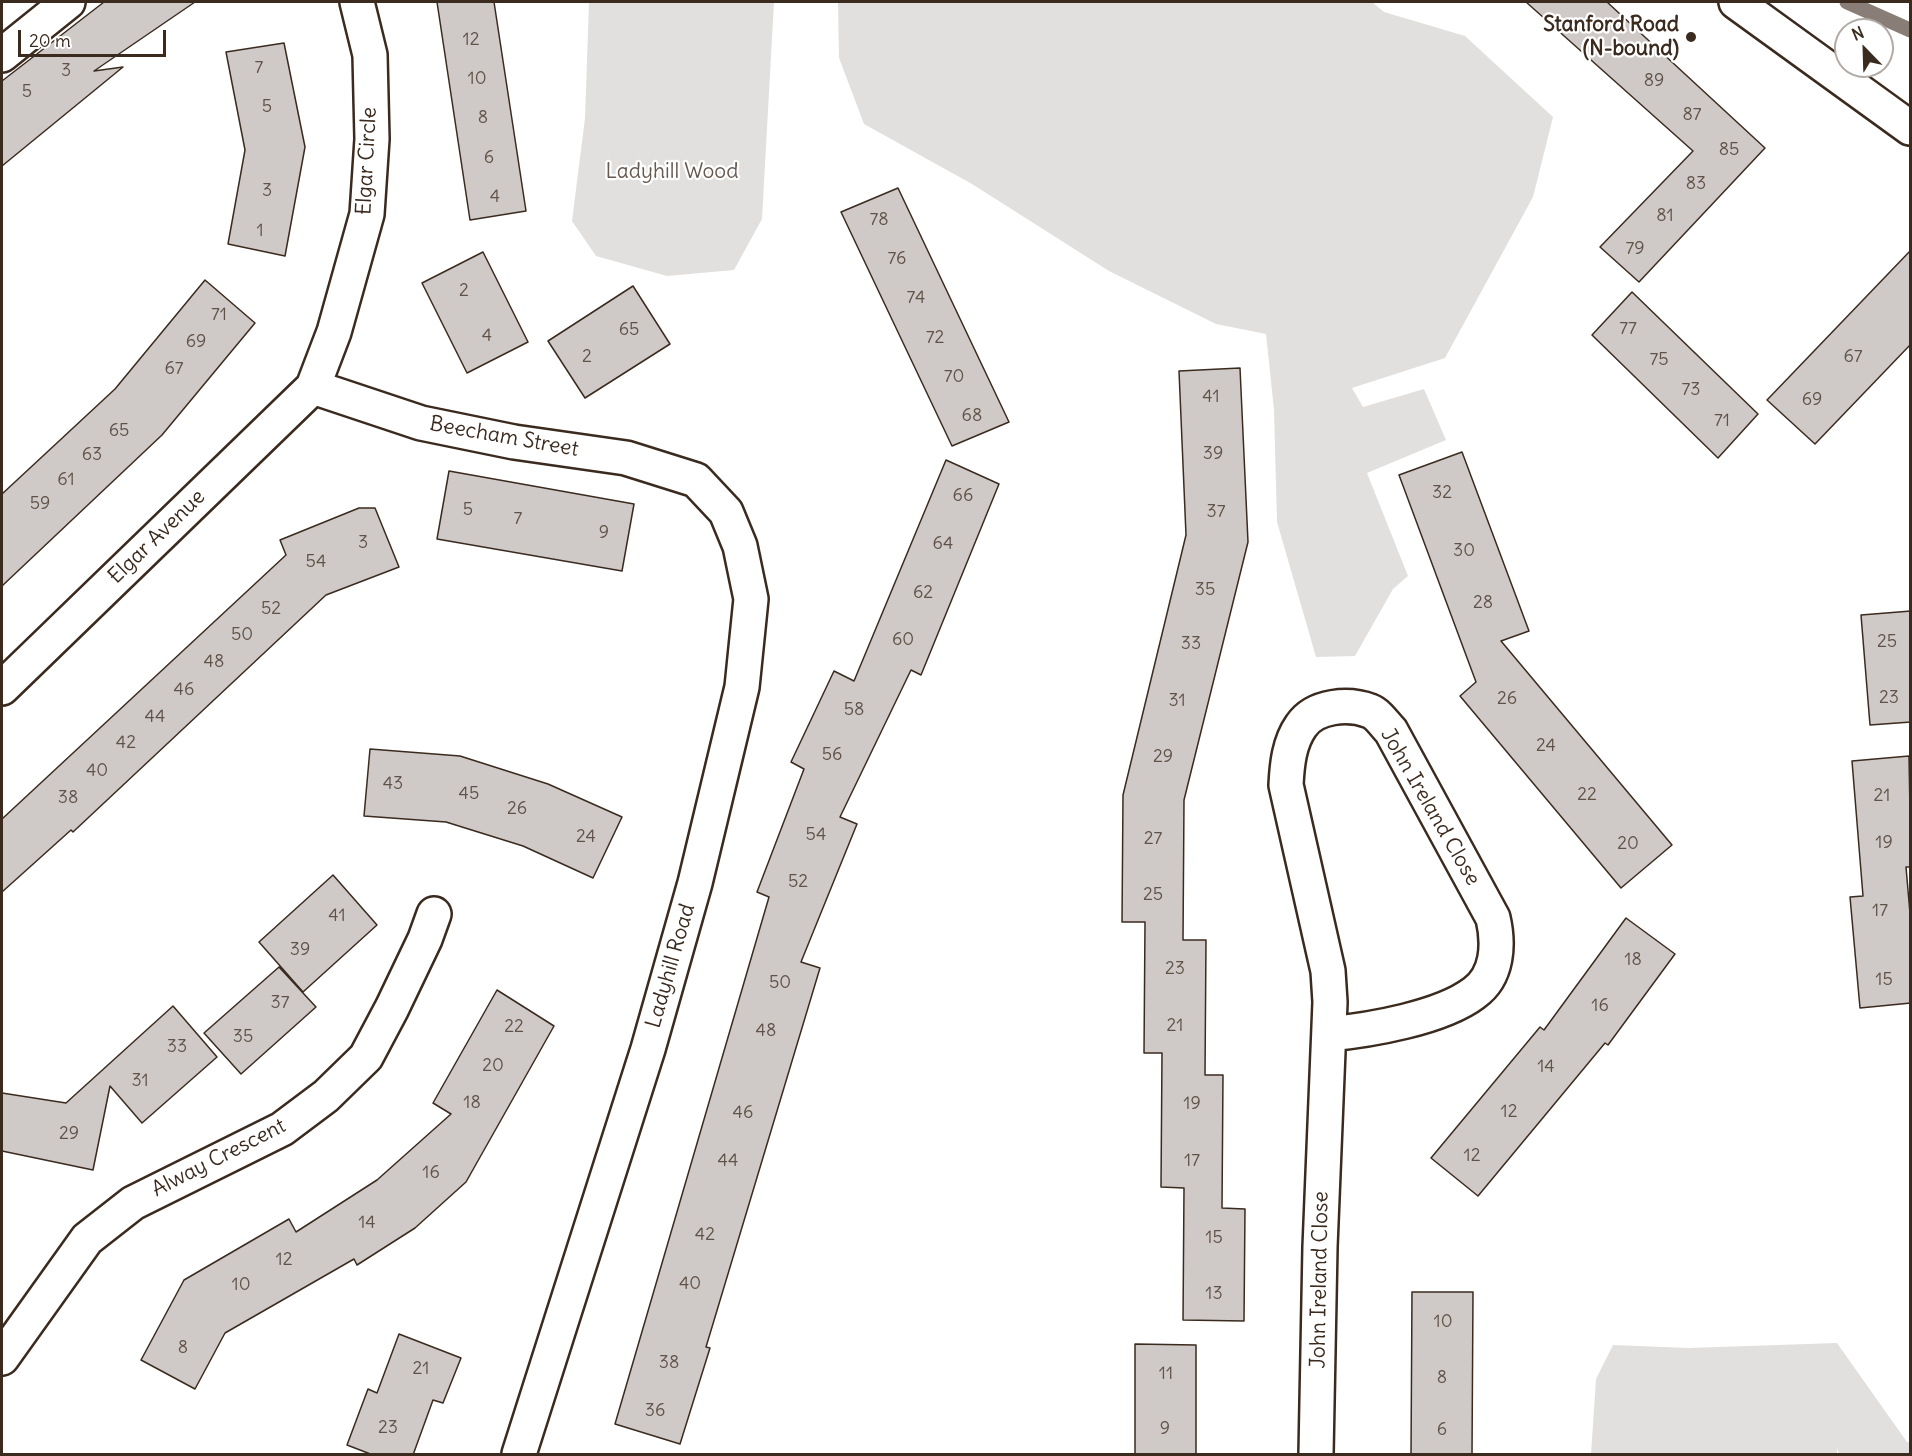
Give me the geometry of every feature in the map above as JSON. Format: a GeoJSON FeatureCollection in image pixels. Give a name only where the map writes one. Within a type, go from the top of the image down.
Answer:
{"type":"FeatureCollection","features":[{"type":"Feature","properties":{"kind":"street"},"geometry":{"type":"LineString","coordinates":[[2,55],[68,2]]}},
{"type":"Feature","properties":{"kind":"street","name":"Elgar Circle"},"geometry":{"type":"LineString","coordinates":[[313,387],[334,332],[367,214],[372,140],[370,55],[357,2]]}},
{"type":"Feature","properties":{"kind":"street"},"geometry":{"type":"LineString","coordinates":[[1736,2],[1911,128]]}},
{"type":"Feature","properties":{"kind":"street","name":"Beecham Street"},"geometry":{"type":"LineString","coordinates":[[313,387],[421,423],[514,442],[626,458],[696,480]]}},
{"type":"Feature","properties":{"kind":"street","name":"Elgar Avenue"},"geometry":{"type":"LineString","coordinates":[[2,688],[313,387]]}},
{"type":"Feature","properties":{"kind":"street","name":"Ladyhill Road"},"geometry":{"type":"LineString","coordinates":[[519,1455],[648,1049],[698,872],[742,687],[751,599],[740,546],[726,512],[696,480]]}},
{"type":"Feature","properties":{"kind":"street","name":"John Ireland Close"},"geometry":{"type":"LineString","coordinates":[[1316,1455],[1320,1247],[1329,1034],[1328,971],[1286,785],[1288,757],[1301,725],[1323,709],[1347,706],[1372,712],[1390,731],[1493,918],[1498,939],[1492,970],[1475,993],[1411,1019],[1366,1030],[1329,1034]]}},
{"type":"Feature","properties":{"kind":"street","name":"Alway Crescent"},"geometry":{"type":"LineString","coordinates":[[2,1358],[87,1239],[133,1203],[282,1129],[326,1096],[366,1057],[397,998],[434,914]]}},
{"type":"Feature","properties":{"kind":"green space","name":"Ladyhill Wood"},"geometry":{"type":"Polygon","coordinates":[[[589,2],[774,2],[762,219],[734,270],[667,276],[596,256],[572,221],[585,118],[589,2]]]}},
{"type":"Feature","properties":{"kind":"green space"},"geometry":{"type":"Polygon","coordinates":[[[838,2],[1372,2],[1384,12],[1465,36],[1553,117],[1533,197],[1445,358],[1352,388],[1363,407],[1424,389],[1446,440],[1367,473],[1408,576],[1393,589],[1355,656],[1316,657],[1277,522],[1274,410],[1266,334],[1216,324],[1109,271],[972,184],[864,124],[839,58],[838,2]]]}},
{"type":"Feature","properties":{"kind":"green space"},"geometry":{"type":"Polygon","coordinates":[[[1837,1343],[1907,1442],[1910,1442],[1910,1454],[1839,1454],[1837,1448],[1837,1454],[1591,1454],[1596,1379],[1613,1345],[1689,1348],[1837,1343]]]}},
{"type":"Feature","properties":{"kind":"building"},"geometry":{"type":"Polygon","coordinates":[[[104,2],[195,2],[94,71],[123,67],[2,166],[2,81],[104,2]]]}},
{"type":"Feature","properties":{"kind":"building"},"geometry":{"type":"Polygon","coordinates":[[[437,2],[494,2],[526,211],[470,220],[437,2]]]}},
{"type":"Feature","properties":{"kind":"building"},"geometry":{"type":"Polygon","coordinates":[[[1526,2],[1607,2],[1765,148],[1639,282],[1600,247],[1693,151],[1526,2]]]}},
{"type":"Feature","properties":{"kind":"building"},"geometry":{"type":"Polygon","coordinates":[[[284,43],[305,147],[285,256],[228,244],[245,150],[226,52],[284,43]]]}},
{"type":"Feature","properties":{"kind":"building"},"geometry":{"type":"Polygon","coordinates":[[[898,188],[1009,422],[952,446],[841,212],[898,188]]]}},
{"type":"Feature","properties":{"kind":"building"},"geometry":{"type":"Polygon","coordinates":[[[1911,250],[1911,344],[1815,444],[1767,400],[1911,250]]]}},
{"type":"Feature","properties":{"kind":"building"},"geometry":{"type":"Polygon","coordinates":[[[483,252],[528,342],[467,373],[422,283],[483,252]]]}},
{"type":"Feature","properties":{"kind":"building"},"geometry":{"type":"Polygon","coordinates":[[[205,280],[255,323],[162,435],[2,586],[2,494],[115,389],[205,280]]]}},
{"type":"Feature","properties":{"kind":"building"},"geometry":{"type":"Polygon","coordinates":[[[633,286],[670,344],[585,398],[548,341],[633,286]]]}},
{"type":"Feature","properties":{"kind":"building"},"geometry":{"type":"Polygon","coordinates":[[[1632,292],[1758,414],[1718,458],[1592,335],[1632,292]]]}},
{"type":"Feature","properties":{"kind":"building"},"geometry":{"type":"Polygon","coordinates":[[[1240,368],[1248,542],[1184,800],[1183,940],[1206,940],[1205,1075],[1223,1075],[1222,1208],[1245,1209],[1244,1321],[1183,1320],[1184,1188],[1161,1187],[1162,1053],[1144,1053],[1145,922],[1122,922],[1123,795],[1186,535],[1179,371],[1240,368]]]}},
{"type":"Feature","properties":{"kind":"building"},"geometry":{"type":"Polygon","coordinates":[[[1462,452],[1529,631],[1501,641],[1672,845],[1621,888],[1460,696],[1476,682],[1399,475],[1462,452]]]}},
{"type":"Feature","properties":{"kind":"building"},"geometry":{"type":"Polygon","coordinates":[[[946,460],[999,484],[921,675],[911,670],[840,817],[857,824],[801,962],[820,968],[706,1347],[710,1348],[680,1444],[615,1424],[769,897],[757,892],[804,769],[791,762],[834,671],[854,681],[946,460]]]}},
{"type":"Feature","properties":{"kind":"building"},"geometry":{"type":"Polygon","coordinates":[[[449,471],[634,504],[622,571],[437,539],[449,471]]]}},
{"type":"Feature","properties":{"kind":"building"},"geometry":{"type":"Polygon","coordinates":[[[359,508],[375,508],[399,567],[326,595],[73,832],[71,830],[2,892],[2,819],[286,555],[280,540],[359,508]]]}},
{"type":"Feature","properties":{"kind":"building"},"geometry":{"type":"Polygon","coordinates":[[[1911,611],[1911,722],[1870,725],[1861,615],[1911,611]]]}},
{"type":"Feature","properties":{"kind":"building"},"geometry":{"type":"Polygon","coordinates":[[[370,749],[460,756],[548,784],[622,817],[593,878],[523,846],[446,822],[364,816],[370,749]]]}},
{"type":"Feature","properties":{"kind":"building"},"geometry":{"type":"Polygon","coordinates":[[[1909,756],[1911,867],[1906,867],[1911,925],[1911,1003],[1860,1008],[1850,897],[1863,896],[1852,761],[1909,756]]]}},
{"type":"Feature","properties":{"kind":"building"},"geometry":{"type":"Polygon","coordinates":[[[333,875],[377,925],[303,992],[259,942],[333,875]]]}},
{"type":"Feature","properties":{"kind":"building"},"geometry":{"type":"Polygon","coordinates":[[[1626,918],[1675,954],[1608,1045],[1605,1043],[1478,1196],[1431,1158],[1540,1027],[1544,1030],[1626,918]]]}},
{"type":"Feature","properties":{"kind":"building"},"geometry":{"type":"Polygon","coordinates":[[[279,967],[316,1007],[241,1074],[204,1033],[279,967]]]}},
{"type":"Feature","properties":{"kind":"building"},"geometry":{"type":"Polygon","coordinates":[[[497,990],[554,1026],[466,1182],[415,1228],[357,1265],[354,1259],[225,1333],[195,1389],[141,1360],[184,1280],[289,1219],[296,1232],[377,1180],[451,1114],[433,1103],[497,990]]]}},
{"type":"Feature","properties":{"kind":"building"},"geometry":{"type":"Polygon","coordinates":[[[173,1006],[217,1057],[142,1123],[110,1086],[93,1170],[2,1151],[2,1093],[66,1103],[173,1006]]]}},
{"type":"Feature","properties":{"kind":"building"},"geometry":{"type":"Polygon","coordinates":[[[1412,1292],[1473,1292],[1472,1455],[1411,1455],[1412,1292]]]}},
{"type":"Feature","properties":{"kind":"building"},"geometry":{"type":"Polygon","coordinates":[[[399,1334],[461,1358],[443,1403],[433,1400],[413,1455],[373,1455],[347,1445],[368,1389],[377,1393],[399,1334]]]}},
{"type":"Feature","properties":{"kind":"building"},"geometry":{"type":"Polygon","coordinates":[[[1135,1344],[1196,1345],[1196,1455],[1135,1455],[1135,1344]]]}},
{"type":"Feature","properties":{"kind":"waterway"},"geometry":{"type":"LineString","coordinates":[[1847,2],[1910,30]]}},
{"type":"Feature","properties":{"kind":"place","name":"Stanford Road (N-bound)"},"geometry":{"type":"Point","coordinates":[1691,37]}}]}
